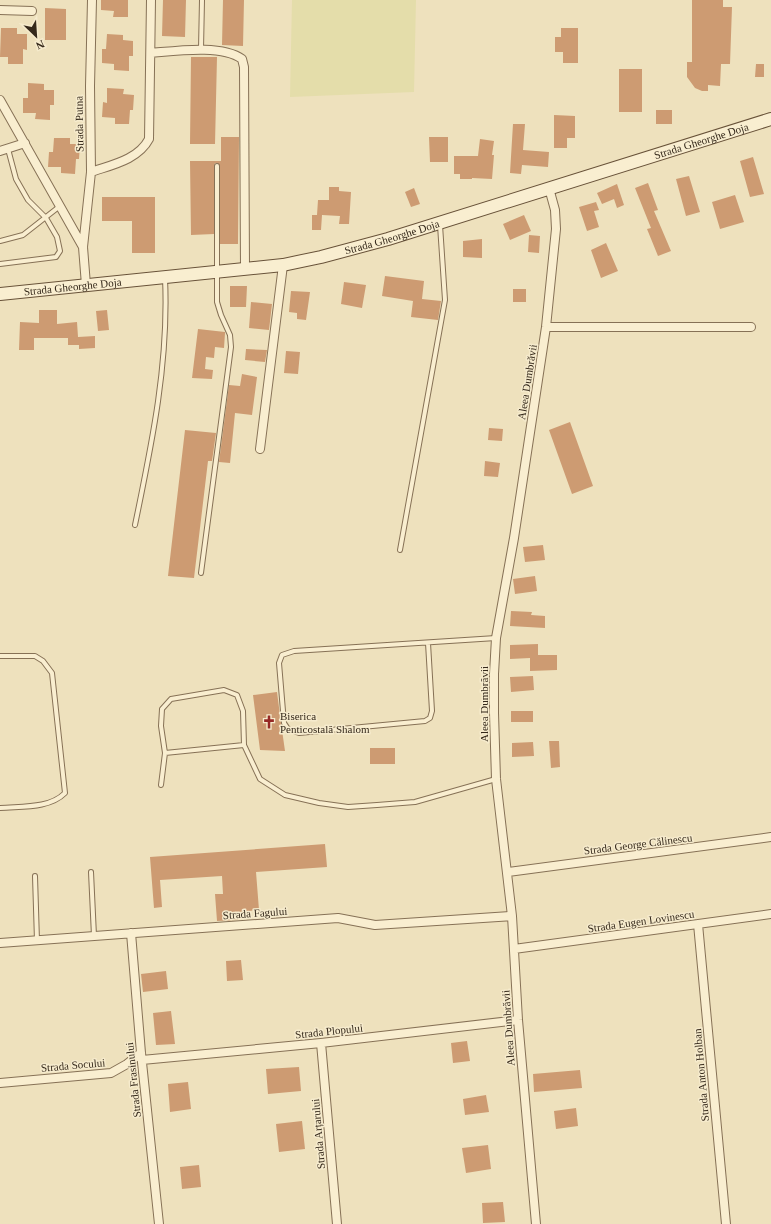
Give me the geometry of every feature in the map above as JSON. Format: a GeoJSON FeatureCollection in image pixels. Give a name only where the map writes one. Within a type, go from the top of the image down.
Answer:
{"type":"FeatureCollection","features":[{"type":"Feature","properties":{"kind":"main road","name":"Strada Gheorghe Doja"},"geometry":{"type":"LineString","coordinates":[[0,294],[284,265],[321,257],[388,239],[771,119]]}},
{"type":"Feature","properties":{"kind":"street","name":"Strada Putna"},"geometry":{"type":"LineString","coordinates":[[86,285],[83,248],[91,172],[90,86],[92,0]]}},
{"type":"Feature","properties":{"kind":"street"},"geometry":{"type":"LineString","coordinates":[[91,172],[132,156],[145,146],[149,139],[151,0]]}},
{"type":"Feature","properties":{"kind":"street"},"geometry":{"type":"LineString","coordinates":[[0,10],[32,11]]}},
{"type":"Feature","properties":{"kind":"street"},"geometry":{"type":"LineString","coordinates":[[151,53],[202,49],[231,53],[242,59],[244,82],[245,269]]}},
{"type":"Feature","properties":{"kind":"street","name":"Strada Putna"},"geometry":{"type":"LineString","coordinates":[[0,100],[61,206],[83,248]]}},
{"type":"Feature","properties":{"kind":"street"},"geometry":{"type":"LineString","coordinates":[[4,149],[25,143]]}},
{"type":"Feature","properties":{"kind":"street","name":"Aleea Dumbrăvii"},"geometry":{"type":"LineString","coordinates":[[536,1224],[518,1020],[512,916],[496,778],[494,713],[496,638],[514,538],[546,327],[556,229],[555,210],[549,188]]}},
{"type":"Feature","properties":{"kind":"street"},"geometry":{"type":"LineString","coordinates":[[260,449],[284,265]]}},
{"type":"Feature","properties":{"kind":"street"},"geometry":{"type":"LineString","coordinates":[[546,327],[751,327]]}},
{"type":"Feature","properties":{"kind":"street","name":"Strada George Călinescu"},"geometry":{"type":"LineString","coordinates":[[508,872],[771,838]]}},
{"type":"Feature","properties":{"kind":"street","name":"Strada Eugen Lovinescu"},"geometry":{"type":"LineString","coordinates":[[514,949],[771,914]]}},
{"type":"Feature","properties":{"kind":"street","name":"Strada Fagului"},"geometry":{"type":"LineString","coordinates":[[0,943],[338,918],[375,925],[512,916]]}},
{"type":"Feature","properties":{"kind":"street","name":"Strada Anton Holban"},"geometry":{"type":"LineString","coordinates":[[698,924],[726,1224]]}},
{"type":"Feature","properties":{"kind":"street","name":"Strada Frasinului"},"geometry":{"type":"LineString","coordinates":[[130,933],[159,1224]]}},
{"type":"Feature","properties":{"kind":"street","name":"Strada Plopului"},"geometry":{"type":"LineString","coordinates":[[142,1057],[321,1043],[518,1020]]}},
{"type":"Feature","properties":{"kind":"street","name":"Strada Arțarului"},"geometry":{"type":"LineString","coordinates":[[321,1043],[337,1224]]}},
{"type":"Feature","properties":{"kind":"street","name":"Strada Socului"},"geometry":{"type":"LineString","coordinates":[[0,1083],[111,1073],[142,1057]]}},
{"type":"Feature","properties":{"kind":"lane"},"geometry":{"type":"LineString","coordinates":[[202,0],[202,49]]}},
{"type":"Feature","properties":{"kind":"lane"},"geometry":{"type":"LineString","coordinates":[[0,264],[56,257],[60,251],[58,237],[46,218],[28,200],[16,179],[4,149]]}},
{"type":"Feature","properties":{"kind":"lane"},"geometry":{"type":"LineString","coordinates":[[202,573],[231,347],[230,334],[217,302],[217,166]]}},
{"type":"Feature","properties":{"kind":"lane"},"geometry":{"type":"LineString","coordinates":[[0,240],[23,235],[61,206]]}},
{"type":"Feature","properties":{"kind":"lane"},"geometry":{"type":"LineString","coordinates":[[400,550],[446,300],[439,223]]}},
{"type":"Feature","properties":{"kind":"lane"},"geometry":{"type":"LineString","coordinates":[[135,526],[154,431],[164,352],[166,331],[165,277]]}},
{"type":"Feature","properties":{"kind":"lane"},"geometry":{"type":"LineString","coordinates":[[428,643],[432,711],[430,718],[425,721],[299,733],[288,729],[284,723],[279,663],[282,655],[294,651],[496,638]]}},
{"type":"Feature","properties":{"kind":"lane"},"geometry":{"type":"LineString","coordinates":[[0,656],[35,656],[43,661],[52,673],[65,793],[59,799],[48,804],[0,808]]}},
{"type":"Feature","properties":{"kind":"lane"},"geometry":{"type":"LineString","coordinates":[[161,785],[165,753],[161,726],[162,709],[171,698],[224,690],[237,695],[243,711],[244,745],[260,779],[285,795],[319,803],[348,806],[415,802],[496,778]]}},
{"type":"Feature","properties":{"kind":"lane"},"geometry":{"type":"LineString","coordinates":[[165,753],[244,745]]}},
{"type":"Feature","properties":{"kind":"lane"},"geometry":{"type":"LineString","coordinates":[[91,872],[94,936]]}},
{"type":"Feature","properties":{"kind":"lane"},"geometry":{"type":"LineString","coordinates":[[35,876],[37,941]]}},
{"type":"Feature","properties":{"kind":"shaded area"},"geometry":{"type":"Polygon","coordinates":[[[292,0],[416,0],[414,92],[290,97],[292,0]]]}},
{"type":"Feature","properties":{"kind":"building"},"geometry":{"type":"Polygon","coordinates":[[[101,0],[128,0],[128,17],[113,17],[114,11],[101,10],[101,0]]]}},
{"type":"Feature","properties":{"kind":"building"},"geometry":{"type":"Polygon","coordinates":[[[163,0],[186,0],[185,37],[162,36],[163,0]]]}},
{"type":"Feature","properties":{"kind":"building"},"geometry":{"type":"Polygon","coordinates":[[[223,0],[244,0],[243,46],[222,45],[223,0]]]}},
{"type":"Feature","properties":{"kind":"building"},"geometry":{"type":"Polygon","coordinates":[[[692,0],[723,0],[723,7],[732,7],[730,64],[721,64],[720,86],[708,85],[708,91],[702,91],[695,88],[687,77],[687,62],[692,62],[692,0]]]}},
{"type":"Feature","properties":{"kind":"building"},"geometry":{"type":"Polygon","coordinates":[[[45,8],[66,9],[66,40],[45,40],[45,8]]]}},
{"type":"Feature","properties":{"kind":"building"},"geometry":{"type":"Polygon","coordinates":[[[1,28],[17,28],[17,34],[27,34],[27,50],[23,49],[23,64],[8,64],[8,57],[0,57],[1,28]]]}},
{"type":"Feature","properties":{"kind":"building"},"geometry":{"type":"Polygon","coordinates":[[[561,28],[578,28],[578,63],[563,63],[563,52],[555,52],[555,37],[561,37],[561,28]]]}},
{"type":"Feature","properties":{"kind":"building"},"geometry":{"type":"Polygon","coordinates":[[[107,34],[123,35],[123,40],[133,41],[133,56],[129,56],[129,71],[114,70],[114,64],[102,63],[102,49],[106,49],[107,34]]]}},
{"type":"Feature","properties":{"kind":"building"},"geometry":{"type":"Polygon","coordinates":[[[191,57],[217,57],[215,144],[190,144],[191,57]]]}},
{"type":"Feature","properties":{"kind":"building"},"geometry":{"type":"Polygon","coordinates":[[[756,64],[764,64],[764,77],[755,77],[756,64]]]}},
{"type":"Feature","properties":{"kind":"building"},"geometry":{"type":"Polygon","coordinates":[[[619,69],[642,69],[642,112],[619,112],[619,69]]]}},
{"type":"Feature","properties":{"kind":"building"},"geometry":{"type":"Polygon","coordinates":[[[28,83],[44,84],[44,90],[54,90],[54,105],[50,105],[50,120],[35,119],[36,113],[23,113],[23,98],[28,98],[28,83]]]}},
{"type":"Feature","properties":{"kind":"building"},"geometry":{"type":"Polygon","coordinates":[[[107,88],[124,89],[123,94],[134,95],[133,110],[130,110],[129,124],[115,124],[115,118],[102,117],[103,102],[107,103],[107,88]]]}},
{"type":"Feature","properties":{"kind":"building"},"geometry":{"type":"Polygon","coordinates":[[[656,110],[672,110],[672,124],[656,124],[656,110]]]}},
{"type":"Feature","properties":{"kind":"building"},"geometry":{"type":"Polygon","coordinates":[[[554,115],[575,116],[575,138],[567,138],[567,148],[554,148],[554,115]]]}},
{"type":"Feature","properties":{"kind":"building"},"geometry":{"type":"Polygon","coordinates":[[[513,124],[525,124],[523,150],[549,152],[548,167],[522,165],[521,174],[510,173],[513,124]]]}},
{"type":"Feature","properties":{"kind":"building"},"geometry":{"type":"Polygon","coordinates":[[[221,137],[239,137],[238,244],[220,244],[220,166],[217,163],[215,163],[214,166],[214,234],[191,235],[190,161],[221,161],[221,137]]]}},
{"type":"Feature","properties":{"kind":"building"},"geometry":{"type":"Polygon","coordinates":[[[429,137],[448,137],[448,162],[430,162],[429,137]]]}},
{"type":"Feature","properties":{"kind":"building"},"geometry":{"type":"Polygon","coordinates":[[[54,138],[70,138],[70,144],[80,144],[79,159],[76,159],[75,174],[61,173],[61,167],[48,167],[49,152],[53,152],[54,138]]]}},
{"type":"Feature","properties":{"kind":"building"},"geometry":{"type":"Polygon","coordinates":[[[480,139],[494,141],[492,155],[494,155],[492,179],[460,179],[460,174],[454,174],[454,156],[478,156],[480,139]]]}},
{"type":"Feature","properties":{"kind":"building"},"geometry":{"type":"Polygon","coordinates":[[[753,157],[764,194],[750,197],[740,161],[753,157]]]}},
{"type":"Feature","properties":{"kind":"building"},"geometry":{"type":"Polygon","coordinates":[[[689,176],[700,212],[686,216],[676,179],[689,176]]]}},
{"type":"Feature","properties":{"kind":"building"},"geometry":{"type":"Polygon","coordinates":[[[648,183],[658,210],[654,211],[671,251],[658,256],[647,229],[651,228],[635,188],[648,183]]]}},
{"type":"Feature","properties":{"kind":"building"},"geometry":{"type":"Polygon","coordinates":[[[617,184],[624,205],[617,208],[614,199],[602,204],[597,193],[617,184]]]}},
{"type":"Feature","properties":{"kind":"building"},"geometry":{"type":"Polygon","coordinates":[[[329,187],[339,187],[339,191],[351,192],[349,224],[339,224],[340,216],[322,215],[321,230],[312,230],[312,215],[317,215],[318,200],[329,200],[329,187]]]}},
{"type":"Feature","properties":{"kind":"building"},"geometry":{"type":"Polygon","coordinates":[[[414,188],[420,204],[411,207],[405,192],[414,188]]]}},
{"type":"Feature","properties":{"kind":"building"},"geometry":{"type":"Polygon","coordinates":[[[735,195],[744,222],[720,229],[712,202],[735,195]]]}},
{"type":"Feature","properties":{"kind":"building"},"geometry":{"type":"Polygon","coordinates":[[[102,197],[155,197],[155,253],[132,253],[132,221],[102,221],[102,197]]]}},
{"type":"Feature","properties":{"kind":"building"},"geometry":{"type":"Polygon","coordinates":[[[596,202],[599,210],[594,211],[599,227],[587,231],[579,207],[596,202]]]}},
{"type":"Feature","properties":{"kind":"building"},"geometry":{"type":"Polygon","coordinates":[[[524,215],[531,231],[510,240],[503,224],[524,215]]]}},
{"type":"Feature","properties":{"kind":"building"},"geometry":{"type":"Polygon","coordinates":[[[529,235],[540,236],[539,253],[528,252],[529,235]]]}},
{"type":"Feature","properties":{"kind":"building"},"geometry":{"type":"Polygon","coordinates":[[[482,239],[482,258],[463,257],[463,241],[482,239]]]}},
{"type":"Feature","properties":{"kind":"building"},"geometry":{"type":"Polygon","coordinates":[[[606,243],[618,271],[601,278],[591,250],[606,243]]]}},
{"type":"Feature","properties":{"kind":"building"},"geometry":{"type":"Polygon","coordinates":[[[385,276],[424,281],[422,299],[441,301],[438,320],[411,317],[413,301],[382,296],[385,276]]]}},
{"type":"Feature","properties":{"kind":"building"},"geometry":{"type":"Polygon","coordinates":[[[344,282],[366,285],[362,308],[341,304],[344,282]]]}},
{"type":"Feature","properties":{"kind":"building"},"geometry":{"type":"Polygon","coordinates":[[[230,286],[247,286],[246,307],[230,307],[230,286]]]}},
{"type":"Feature","properties":{"kind":"building"},"geometry":{"type":"Polygon","coordinates":[[[513,289],[526,289],[526,302],[513,302],[513,289]]]}},
{"type":"Feature","properties":{"kind":"building"},"geometry":{"type":"Polygon","coordinates":[[[291,291],[310,292],[306,320],[297,319],[297,313],[289,312],[291,291]]]}},
{"type":"Feature","properties":{"kind":"building"},"geometry":{"type":"Polygon","coordinates":[[[251,302],[272,304],[269,330],[249,328],[251,302]]]}},
{"type":"Feature","properties":{"kind":"building"},"geometry":{"type":"Polygon","coordinates":[[[39,310],[57,310],[57,324],[77,322],[78,337],[95,336],[95,348],[79,349],[79,345],[68,345],[68,338],[34,338],[34,350],[19,350],[20,322],[39,323],[39,310]]]}},
{"type":"Feature","properties":{"kind":"building"},"geometry":{"type":"Polygon","coordinates":[[[107,310],[109,330],[98,331],[96,311],[107,310]]]}},
{"type":"Feature","properties":{"kind":"building"},"geometry":{"type":"Polygon","coordinates":[[[198,329],[225,332],[224,348],[215,347],[214,358],[206,357],[205,369],[213,370],[212,379],[192,378],[198,329]]]}},
{"type":"Feature","properties":{"kind":"building"},"geometry":{"type":"Polygon","coordinates":[[[246,349],[267,350],[265,362],[245,360],[246,349]]]}},
{"type":"Feature","properties":{"kind":"building"},"geometry":{"type":"Polygon","coordinates":[[[286,351],[300,352],[298,374],[284,373],[286,351]]]}},
{"type":"Feature","properties":{"kind":"building"},"geometry":{"type":"Polygon","coordinates":[[[242,374],[257,377],[252,415],[235,413],[230,463],[219,462],[229,385],[240,386],[242,374]]]}},
{"type":"Feature","properties":{"kind":"building"},"geometry":{"type":"Polygon","coordinates":[[[570,422],[593,486],[572,494],[549,430],[570,422]]]}},
{"type":"Feature","properties":{"kind":"building"},"geometry":{"type":"Polygon","coordinates":[[[489,428],[503,429],[502,441],[488,440],[489,428]]]}},
{"type":"Feature","properties":{"kind":"building"},"geometry":{"type":"Polygon","coordinates":[[[185,430],[216,433],[212,461],[208,461],[194,578],[168,576],[185,430]]]}},
{"type":"Feature","properties":{"kind":"building"},"geometry":{"type":"Polygon","coordinates":[[[485,461],[500,463],[498,477],[484,476],[485,461]]]}},
{"type":"Feature","properties":{"kind":"building"},"geometry":{"type":"Polygon","coordinates":[[[543,545],[545,560],[525,562],[523,547],[543,545]]]}},
{"type":"Feature","properties":{"kind":"building"},"geometry":{"type":"Polygon","coordinates":[[[535,576],[537,591],[515,594],[513,579],[535,576]]]}},
{"type":"Feature","properties":{"kind":"building"},"geometry":{"type":"Polygon","coordinates":[[[511,611],[532,612],[531,615],[545,616],[545,628],[510,626],[511,611]]]}},
{"type":"Feature","properties":{"kind":"building"},"geometry":{"type":"Polygon","coordinates":[[[538,644],[538,655],[557,655],[557,670],[530,671],[530,658],[510,659],[510,645],[538,644]]]}},
{"type":"Feature","properties":{"kind":"building"},"geometry":{"type":"Polygon","coordinates":[[[533,676],[534,690],[511,692],[510,677],[533,676]]]}},
{"type":"Feature","properties":{"kind":"building","name":"Biserica Penticostală Shalom"},"geometry":{"type":"Polygon","coordinates":[[[277,692],[285,751],[260,750],[253,695],[277,692]]]}},
{"type":"Feature","properties":{"kind":"building"},"geometry":{"type":"Polygon","coordinates":[[[511,711],[533,711],[533,722],[511,722],[511,711]]]}},
{"type":"Feature","properties":{"kind":"building"},"geometry":{"type":"Polygon","coordinates":[[[549,741],[559,741],[560,767],[551,768],[549,741]]]}},
{"type":"Feature","properties":{"kind":"building"},"geometry":{"type":"Polygon","coordinates":[[[533,742],[534,756],[512,757],[512,743],[533,742]]]}},
{"type":"Feature","properties":{"kind":"building"},"geometry":{"type":"Polygon","coordinates":[[[370,748],[395,748],[395,764],[370,764],[370,748]]]}},
{"type":"Feature","properties":{"kind":"building"},"geometry":{"type":"Polygon","coordinates":[[[325,844],[327,867],[256,872],[259,910],[238,912],[238,920],[217,921],[215,894],[223,894],[222,876],[160,880],[162,907],[154,908],[150,857],[325,844]]]}},
{"type":"Feature","properties":{"kind":"building"},"geometry":{"type":"Polygon","coordinates":[[[241,960],[243,980],[227,981],[226,961],[241,960]]]}},
{"type":"Feature","properties":{"kind":"building"},"geometry":{"type":"Polygon","coordinates":[[[166,971],[168,989],[143,992],[141,974],[166,971]]]}},
{"type":"Feature","properties":{"kind":"building"},"geometry":{"type":"Polygon","coordinates":[[[171,1011],[175,1044],[156,1045],[153,1013],[171,1011]]]}},
{"type":"Feature","properties":{"kind":"building"},"geometry":{"type":"Polygon","coordinates":[[[467,1041],[470,1061],[453,1063],[451,1043],[467,1041]]]}},
{"type":"Feature","properties":{"kind":"building"},"geometry":{"type":"Polygon","coordinates":[[[299,1067],[301,1091],[268,1094],[266,1069],[299,1067]]]}},
{"type":"Feature","properties":{"kind":"building"},"geometry":{"type":"Polygon","coordinates":[[[580,1070],[582,1088],[534,1092],[533,1074],[580,1070]]]}},
{"type":"Feature","properties":{"kind":"building"},"geometry":{"type":"Polygon","coordinates":[[[188,1082],[191,1109],[170,1112],[168,1084],[188,1082]]]}},
{"type":"Feature","properties":{"kind":"building"},"geometry":{"type":"Polygon","coordinates":[[[486,1095],[489,1112],[465,1115],[463,1099],[486,1095]]]}},
{"type":"Feature","properties":{"kind":"building"},"geometry":{"type":"Polygon","coordinates":[[[576,1108],[578,1126],[556,1129],[554,1111],[576,1108]]]}},
{"type":"Feature","properties":{"kind":"building"},"geometry":{"type":"Polygon","coordinates":[[[302,1121],[305,1149],[279,1152],[276,1124],[302,1121]]]}},
{"type":"Feature","properties":{"kind":"building"},"geometry":{"type":"Polygon","coordinates":[[[488,1145],[491,1169],[466,1173],[462,1148],[488,1145]]]}},
{"type":"Feature","properties":{"kind":"building"},"geometry":{"type":"Polygon","coordinates":[[[199,1165],[201,1187],[182,1189],[180,1167],[199,1165]]]}},
{"type":"Feature","properties":{"kind":"building"},"geometry":{"type":"Polygon","coordinates":[[[503,1202],[505,1222],[483,1223],[482,1203],[503,1202]]]}},
{"type":"Feature","properties":{"kind":"place","name":"Biserica Penticostală Shalom"},"geometry":{"type":"Point","coordinates":[269,722]}}]}
